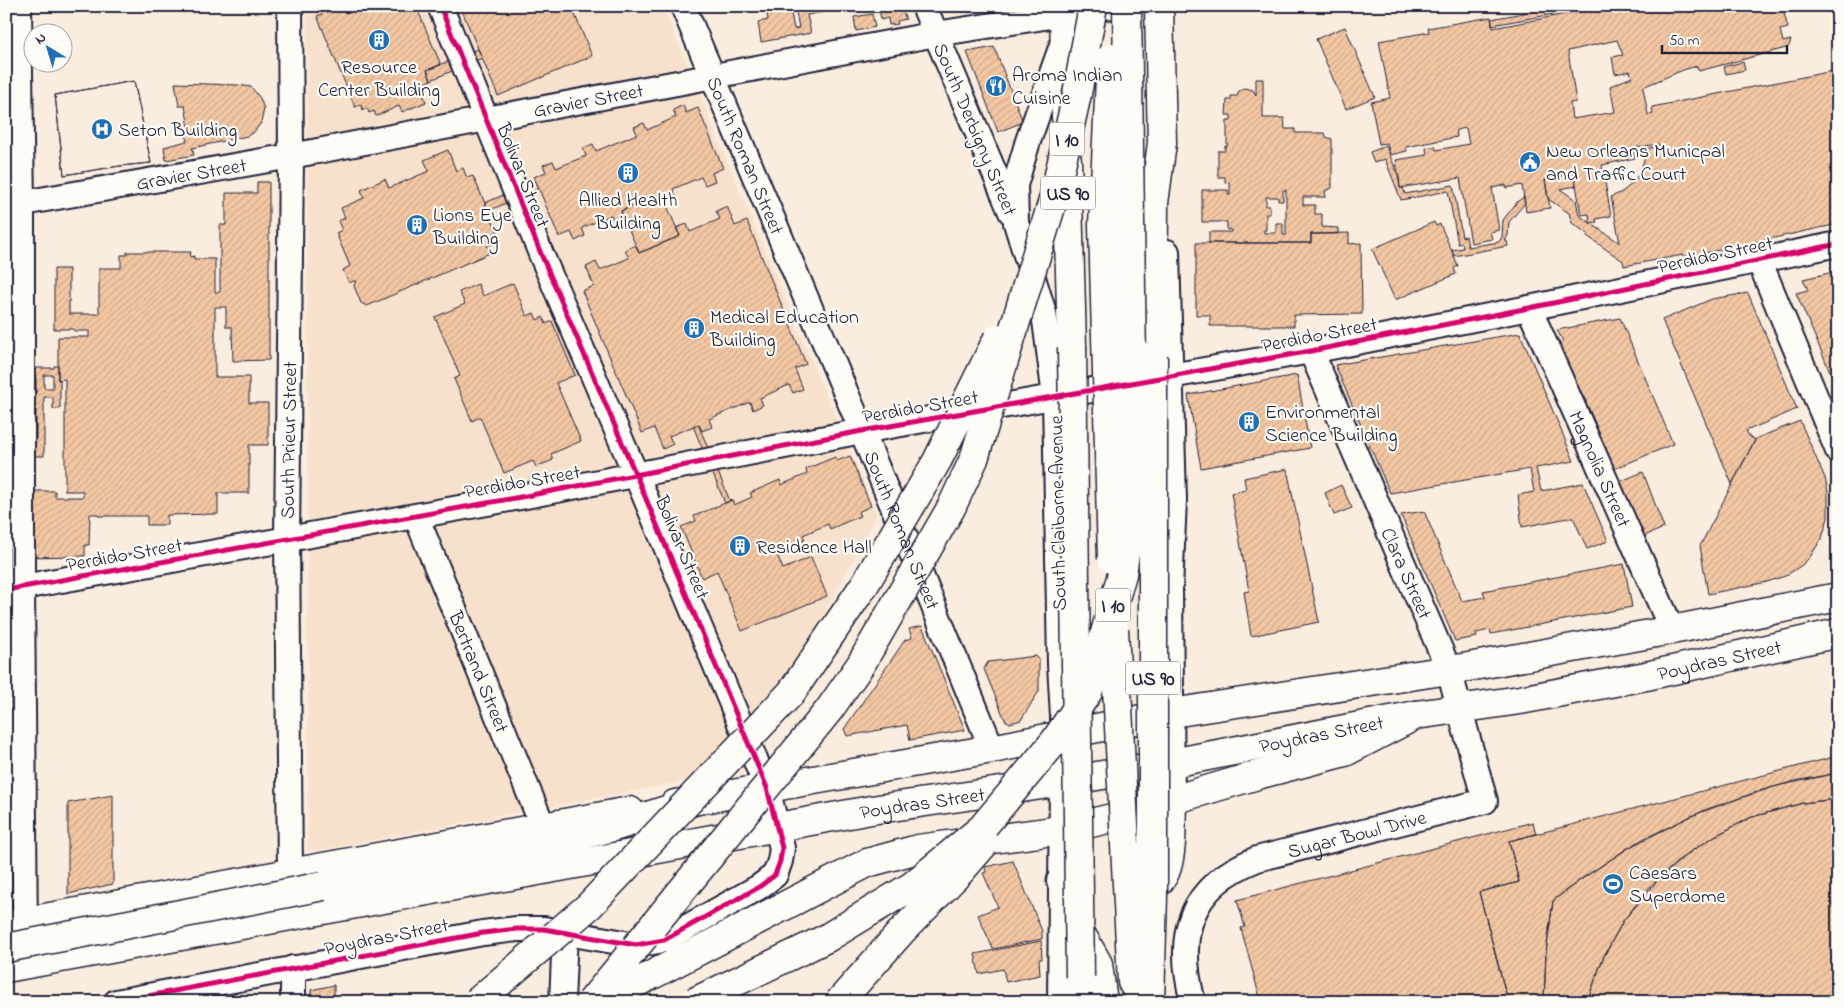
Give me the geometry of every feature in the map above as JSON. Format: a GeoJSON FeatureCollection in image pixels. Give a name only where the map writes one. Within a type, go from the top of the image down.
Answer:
{"type":"FeatureCollection","features":[{"type":"Feature","properties":{"kind":"main road","name":"I 10"},"geometry":{"type":"LineString","coordinates":[[477,1002],[589,906],[791,693],[866,584],[937,461],[1031,269],[1058,178],[1077,94],[1093,6]]}},
{"type":"Feature","properties":{"kind":"main road"},"geometry":{"type":"LineString","coordinates":[[1114,6],[1103,225],[1109,480],[1116,686],[1132,982],[1144,1002]]}},
{"type":"Feature","properties":{"kind":"main road","name":"I 10"},"geometry":{"type":"LineString","coordinates":[[694,1002],[827,938],[912,886],[982,828],[1059,738],[1088,692],[1122,574],[1131,513],[1133,424],[1127,6]]}},
{"type":"Feature","properties":{"kind":"main road","name":"US 90"},"geometry":{"type":"LineString","coordinates":[[1150,1002],[1153,895],[1154,203],[1162,143],[1159,6]]}},
{"type":"Feature","properties":{"kind":"main road","name":"South Claiborne Avenue"},"geometry":{"type":"LineString","coordinates":[[1064,19],[1072,347],[1080,1002]]}},
{"type":"Feature","properties":{"kind":"main road"},"geometry":{"type":"LineString","coordinates":[[591,1002],[830,710],[861,664],[951,508],[974,459],[1031,269]]}},
{"type":"Feature","properties":{"kind":"main road","name":"Poydras Street"},"geometry":{"type":"LineString","coordinates":[[15,924],[543,827],[1059,738],[1172,713],[1449,670],[1672,630],[1838,596]]}},
{"type":"Feature","properties":{"kind":"main road","name":"Poydras Street"},"geometry":{"type":"LineString","coordinates":[[13,960],[871,810],[1062,782],[1172,763],[1416,715],[1520,700],[1646,676],[1838,633]]}},
{"type":"Feature","properties":{"kind":"main road"},"geometry":{"type":"LineString","coordinates":[[597,1002],[867,863],[918,849],[1061,830],[1108,819],[1261,774],[1345,752],[1416,715]]}},
{"type":"Feature","properties":{"kind":"main road"},"geometry":{"type":"LineString","coordinates":[[839,1002],[902,931],[958,874],[1030,792],[1059,738]]}},
{"type":"Feature","properties":{"kind":"main road"},"geometry":{"type":"LineString","coordinates":[[13,960],[323,886],[552,843],[617,826],[698,800]]}},
{"type":"Feature","properties":{"kind":"main road"},"geometry":{"type":"LineString","coordinates":[[1125,1002],[1128,922],[1135,906],[1153,889],[1167,869],[1170,850],[1172,801]]}},
{"type":"Feature","properties":{"kind":"main road"},"geometry":{"type":"LineString","coordinates":[[1061,881],[1072,918],[1098,964],[1103,1002]]}},
{"type":"Feature","properties":{"kind":"street"},"geometry":{"type":"LineString","coordinates":[[13,960],[15,924],[14,205],[19,6]]}},
{"type":"Feature","properties":{"kind":"street","name":"South Prieur Street"},"geometry":{"type":"LineString","coordinates":[[290,6],[287,540],[290,874]]}},
{"type":"Feature","properties":{"kind":"street","name":"Bolivar Street"},"geometry":{"type":"LineString","coordinates":[[440,6],[540,254],[636,475],[767,788],[778,827],[782,848],[774,875],[759,887],[664,940]]}},
{"type":"Feature","properties":{"kind":"street","name":"South Roman Street"},"geometry":{"type":"LineString","coordinates":[[683,6],[862,431],[992,749]]}},
{"type":"Feature","properties":{"kind":"street","name":"South Derbigny Street"},"geometry":{"type":"LineString","coordinates":[[924,6],[1016,223]]}},
{"type":"Feature","properties":{"kind":"street","name":"Gravier Street"},"geometry":{"type":"LineString","coordinates":[[14,205],[290,156],[936,34],[1064,19],[1114,6]]}},
{"type":"Feature","properties":{"kind":"street","name":"South Claiborne Avenue"},"geometry":{"type":"LineString","coordinates":[[1060,1002],[1062,782],[1059,738],[1060,664],[1055,397],[1044,313],[1016,223],[1015,185],[1064,19]]}},
{"type":"Feature","properties":{"kind":"street"},"geometry":{"type":"LineString","coordinates":[[1162,143],[1166,202],[1174,500],[1170,589],[1172,801]]}},
{"type":"Feature","properties":{"kind":"street","name":"Perdido Street"},"geometry":{"type":"LineString","coordinates":[[14,589],[416,516],[862,431],[1312,352],[1838,244]]}},
{"type":"Feature","properties":{"kind":"street"},"geometry":{"type":"LineString","coordinates":[[1759,260],[1838,451]]}},
{"type":"Feature","properties":{"kind":"street","name":"Magnolia Street"},"geometry":{"type":"LineString","coordinates":[[1529,308],[1672,630]]}},
{"type":"Feature","properties":{"kind":"street","name":"Clara Street"},"geometry":{"type":"LineString","coordinates":[[1312,352],[1374,500],[1449,670],[1485,801]]}},
{"type":"Feature","properties":{"kind":"street","name":"Bertrand Street"},"geometry":{"type":"LineString","coordinates":[[416,516],[543,827]]}},
{"type":"Feature","properties":{"kind":"street","name":"Sugar Bowl Drive"},"geometry":{"type":"LineString","coordinates":[[1193,1002],[1187,979],[1185,952],[1189,930],[1198,903],[1207,890],[1229,872],[1257,859],[1485,801]]}},
{"type":"Feature","properties":{"kind":"street","name":"Poydras Street"},"geometry":{"type":"LineString","coordinates":[[116,1002],[483,933],[518,929],[544,929],[636,945],[664,940]]}},
{"type":"Feature","properties":{"kind":"street"},"geometry":{"type":"LineString","coordinates":[[562,1002],[565,933]]}},
{"type":"Feature","properties":{"kind":"street"},"geometry":{"type":"LineString","coordinates":[[607,941],[628,1002]]}},
{"type":"Feature","properties":{"kind":"street"},"geometry":{"type":"LineString","coordinates":[[293,968],[293,1002]]}},
{"type":"Feature","properties":{"kind":"shaded area"},"geometry":{"type":"Polygon","coordinates":[[[307,6],[662,6],[877,516],[739,771],[308,852],[307,6]]]}},
{"type":"Feature","properties":{"kind":"building","name":"Resource Center Building"},"geometry":{"type":"Polygon","coordinates":[[[324,6],[416,6],[441,65],[427,70],[431,80],[414,87],[416,91],[421,89],[426,102],[402,112],[399,106],[376,116],[374,111],[369,113],[367,108],[363,110],[361,105],[355,107],[317,16],[322,14],[320,9],[324,8],[324,6]]]}},
{"type":"Feature","properties":{"kind":"building"},"geometry":{"type":"Polygon","coordinates":[[[460,6],[581,6],[573,10],[592,56],[498,96],[460,6]]]}},
{"type":"Feature","properties":{"kind":"building"},"geometry":{"type":"Polygon","coordinates":[[[834,6],[835,10],[807,15],[811,33],[761,42],[758,22],[768,20],[766,7],[834,6]],[[796,12],[791,13],[794,29],[799,28],[796,12]]]}},
{"type":"Feature","properties":{"kind":"building"},"geometry":{"type":"Polygon","coordinates":[[[879,6],[900,6],[906,19],[897,21],[898,24],[889,25],[888,18],[881,20],[879,6]]]}},
{"type":"Feature","properties":{"kind":"building"},"geometry":{"type":"Polygon","coordinates":[[[1561,6],[1584,6],[1585,11],[1577,12],[1577,10],[1492,25],[1491,19],[1561,6]]]}},
{"type":"Feature","properties":{"kind":"building"},"geometry":{"type":"Polygon","coordinates":[[[1608,6],[1782,6],[1788,28],[1780,30],[1783,42],[1791,40],[1789,46],[1699,71],[1697,66],[1643,87],[1648,115],[1653,114],[1652,107],[1838,70],[1838,224],[1687,257],[1683,255],[1624,266],[1623,261],[1572,223],[1569,213],[1548,199],[1550,208],[1526,212],[1522,185],[1506,188],[1506,185],[1492,188],[1499,230],[1490,232],[1492,239],[1471,243],[1460,178],[1400,188],[1396,160],[1427,155],[1426,148],[1435,146],[1436,150],[1469,144],[1466,128],[1456,130],[1457,137],[1406,147],[1407,151],[1390,155],[1387,143],[1379,144],[1371,102],[1390,98],[1379,41],[1429,32],[1428,28],[1491,17],[1493,28],[1608,6]],[[1617,40],[1568,51],[1576,102],[1570,103],[1572,119],[1615,112],[1610,86],[1632,77],[1630,71],[1615,74],[1612,57],[1623,55],[1617,40]],[[1659,144],[1632,148],[1635,158],[1602,165],[1611,216],[1596,219],[1597,222],[1590,223],[1620,243],[1611,197],[1622,192],[1633,183],[1640,172],[1644,160],[1644,149],[1659,146],[1659,144]],[[1574,172],[1576,186],[1560,189],[1576,200],[1579,215],[1590,223],[1589,214],[1581,215],[1574,172]]]}},
{"type":"Feature","properties":{"kind":"building"},"geometry":{"type":"Polygon","coordinates":[[[872,14],[875,27],[856,31],[854,17],[872,14]]]}},
{"type":"Feature","properties":{"kind":"building"},"geometry":{"type":"Polygon","coordinates":[[[1345,27],[1375,97],[1346,109],[1316,39],[1345,27]]]}},
{"type":"Feature","properties":{"kind":"building"},"geometry":{"type":"Polygon","coordinates":[[[994,47],[1023,122],[998,132],[967,52],[994,47]]]}},
{"type":"Feature","properties":{"kind":"building"},"geometry":{"type":"Polygon","coordinates":[[[478,49],[482,58],[431,80],[427,70],[478,49]]]}},
{"type":"Feature","properties":{"kind":"building"},"geometry":{"type":"Polygon","coordinates":[[[1743,62],[1745,70],[1726,74],[1724,67],[1743,62]]]}},
{"type":"Feature","properties":{"kind":"building"},"geometry":{"type":"Polygon","coordinates":[[[1256,79],[1263,79],[1263,118],[1284,118],[1285,129],[1295,129],[1295,133],[1325,133],[1326,137],[1332,139],[1332,188],[1325,191],[1326,197],[1303,197],[1303,205],[1315,205],[1315,214],[1322,214],[1322,227],[1338,228],[1338,234],[1311,234],[1311,243],[1209,243],[1209,232],[1231,232],[1231,229],[1227,230],[1227,222],[1202,222],[1202,190],[1228,190],[1228,195],[1230,195],[1230,183],[1225,182],[1225,177],[1218,177],[1218,151],[1225,151],[1225,146],[1227,147],[1227,121],[1231,121],[1231,115],[1226,115],[1227,100],[1231,100],[1231,96],[1237,96],[1239,91],[1245,88],[1253,90],[1256,95],[1256,79]],[[1283,190],[1283,201],[1278,201],[1278,197],[1266,197],[1266,206],[1270,206],[1270,214],[1266,214],[1266,230],[1264,230],[1264,233],[1276,233],[1276,223],[1283,223],[1283,235],[1286,235],[1286,190],[1283,190]]]}},
{"type":"Feature","properties":{"kind":"building","name":"Seton Building"},"geometry":{"type":"Polygon","coordinates":[[[134,81],[151,163],[64,175],[55,95],[134,81]]]}},
{"type":"Feature","properties":{"kind":"building","name":"Seton Building"},"geometry":{"type":"Polygon","coordinates":[[[134,81],[151,163],[64,175],[55,95],[134,81]]]}},
{"type":"Feature","properties":{"kind":"building"},"geometry":{"type":"Polygon","coordinates":[[[175,83],[251,87],[260,98],[264,109],[261,123],[254,132],[247,136],[192,148],[194,155],[166,160],[164,147],[187,141],[186,134],[190,133],[185,106],[179,106],[175,83]]]}},
{"type":"Feature","properties":{"kind":"building","name":"Allied Health Building"},"geometry":{"type":"Polygon","coordinates":[[[683,105],[686,113],[698,108],[723,168],[712,173],[715,181],[705,185],[701,177],[673,189],[676,198],[666,202],[662,194],[621,211],[625,219],[615,223],[611,215],[582,228],[585,236],[575,241],[571,232],[559,237],[534,177],[546,172],[543,165],[553,161],[556,168],[586,156],[583,148],[593,144],[596,151],[637,134],[634,127],[644,123],[647,130],[676,117],[673,110],[683,105]]]}},
{"type":"Feature","properties":{"kind":"building"},"geometry":{"type":"Polygon","coordinates":[[[1386,146],[1399,177],[1400,188],[1403,188],[1405,194],[1453,185],[1462,237],[1466,236],[1468,247],[1499,242],[1502,237],[1503,220],[1518,201],[1524,197],[1525,203],[1509,222],[1508,235],[1505,241],[1507,241],[1508,246],[1454,256],[1452,250],[1463,248],[1462,243],[1458,244],[1448,191],[1401,200],[1385,159],[1374,163],[1370,152],[1386,146]]]}},
{"type":"Feature","properties":{"kind":"building","name":"Lions Eye Building"},"geometry":{"type":"Polygon","coordinates":[[[448,150],[456,171],[463,168],[467,178],[473,176],[501,240],[487,246],[490,253],[367,306],[361,303],[354,286],[356,280],[349,283],[343,270],[350,266],[336,233],[342,230],[338,221],[345,218],[341,208],[364,198],[361,190],[385,179],[389,188],[429,171],[424,160],[448,150]]]}},
{"type":"Feature","properties":{"kind":"building"},"geometry":{"type":"Polygon","coordinates":[[[535,181],[538,189],[488,211],[485,203],[535,181]]]}},
{"type":"Feature","properties":{"kind":"building"},"geometry":{"type":"Polygon","coordinates":[[[257,182],[269,182],[269,360],[233,361],[232,327],[226,327],[226,307],[215,307],[215,377],[249,377],[249,403],[268,403],[268,445],[249,445],[249,493],[218,493],[218,514],[167,515],[167,525],[147,525],[147,516],[98,516],[98,514],[90,514],[89,545],[85,545],[85,556],[25,557],[25,491],[55,491],[55,497],[83,497],[83,491],[65,491],[65,379],[58,380],[58,337],[89,337],[89,331],[54,329],[54,269],[69,269],[69,314],[99,314],[99,268],[121,268],[121,255],[127,255],[127,252],[191,252],[190,257],[194,256],[194,259],[215,259],[215,292],[220,292],[220,225],[226,225],[226,193],[257,193],[257,182]]]}},
{"type":"Feature","properties":{"kind":"building"},"geometry":{"type":"Polygon","coordinates":[[[662,194],[680,236],[639,253],[621,211],[662,194]]]}},
{"type":"Feature","properties":{"kind":"building","name":"Medical Education Building"},"geometry":{"type":"Polygon","coordinates":[[[727,206],[735,226],[747,221],[806,364],[795,369],[803,389],[793,393],[789,385],[760,398],[763,405],[753,410],[750,402],[709,419],[712,427],[702,431],[699,424],[669,436],[673,444],[663,449],[654,428],[642,433],[582,291],[594,286],[586,267],[596,262],[600,270],[629,258],[625,250],[636,245],[639,253],[680,236],[676,228],[687,224],[690,232],[720,219],[716,211],[727,206]]]}},
{"type":"Feature","properties":{"kind":"building"},"geometry":{"type":"Polygon","coordinates":[[[1434,222],[1436,226],[1440,224],[1454,256],[1458,266],[1454,268],[1456,274],[1395,300],[1372,249],[1434,222]]]}},
{"type":"Feature","properties":{"kind":"building"},"geometry":{"type":"Polygon","coordinates":[[[1349,233],[1349,244],[1361,243],[1362,314],[1294,315],[1294,326],[1210,326],[1210,315],[1196,315],[1196,243],[1311,243],[1311,234],[1349,233]]]}},
{"type":"Feature","properties":{"kind":"building"},"geometry":{"type":"Polygon","coordinates":[[[1838,271],[1838,390],[1796,293],[1808,290],[1803,279],[1838,271]]]}},
{"type":"Feature","properties":{"kind":"building"},"geometry":{"type":"Polygon","coordinates":[[[513,283],[527,316],[534,313],[537,320],[543,317],[546,324],[552,321],[575,375],[556,383],[581,441],[551,454],[553,460],[536,467],[533,461],[504,473],[480,417],[472,421],[454,379],[460,376],[435,317],[465,304],[459,292],[478,284],[483,296],[513,283]]]}},
{"type":"Feature","properties":{"kind":"building"},"geometry":{"type":"Polygon","coordinates":[[[1748,293],[1797,409],[1746,431],[1755,440],[1732,484],[1662,320],[1712,299],[1748,293]]]}},
{"type":"Feature","properties":{"kind":"building"},"geometry":{"type":"Polygon","coordinates":[[[1620,318],[1673,444],[1614,469],[1584,397],[1579,399],[1555,344],[1563,341],[1557,330],[1620,318]]]}},
{"type":"Feature","properties":{"kind":"building"},"geometry":{"type":"Polygon","coordinates":[[[1520,333],[1574,461],[1536,468],[1541,491],[1583,483],[1608,541],[1587,549],[1573,517],[1522,527],[1518,495],[1534,492],[1530,469],[1390,493],[1335,365],[1520,333]]]}},
{"type":"Feature","properties":{"kind":"building"},"geometry":{"type":"Polygon","coordinates":[[[54,366],[58,366],[60,409],[53,409],[53,397],[44,397],[44,456],[31,456],[31,441],[36,441],[36,407],[30,408],[30,393],[36,393],[34,368],[54,368],[54,366]],[[44,375],[44,388],[53,388],[53,375],[44,375]]]}},
{"type":"Feature","properties":{"kind":"building","name":"Environmental Science Building"},"geometry":{"type":"Polygon","coordinates":[[[1297,375],[1310,448],[1201,468],[1188,395],[1297,375]]]}},
{"type":"Feature","properties":{"kind":"building"},"geometry":{"type":"Polygon","coordinates":[[[1800,421],[1825,478],[1828,492],[1828,518],[1822,538],[1810,557],[1802,565],[1785,576],[1767,582],[1708,594],[1700,546],[1755,440],[1800,421]]]}},
{"type":"Feature","properties":{"kind":"building"},"geometry":{"type":"Polygon","coordinates":[[[698,424],[730,501],[725,503],[693,426],[698,424]]]}},
{"type":"Feature","properties":{"kind":"building","name":"Residence Hall"},"geometry":{"type":"Polygon","coordinates":[[[850,456],[871,506],[858,512],[860,516],[830,529],[828,524],[803,535],[805,540],[776,552],[783,569],[811,557],[827,596],[742,631],[717,571],[702,578],[681,527],[696,521],[694,516],[732,500],[734,505],[752,497],[750,493],[780,480],[781,485],[807,474],[806,469],[835,457],[837,461],[850,456]]]}},
{"type":"Feature","properties":{"kind":"building"},"geometry":{"type":"Polygon","coordinates":[[[1287,469],[1319,622],[1251,636],[1244,592],[1249,591],[1231,493],[1246,490],[1244,478],[1287,469]]]}},
{"type":"Feature","properties":{"kind":"building"},"geometry":{"type":"Polygon","coordinates":[[[1643,472],[1664,528],[1644,536],[1619,482],[1643,472]]]}},
{"type":"Feature","properties":{"kind":"building"},"geometry":{"type":"Polygon","coordinates":[[[1341,485],[1352,508],[1334,515],[1325,493],[1341,485]]]}},
{"type":"Feature","properties":{"kind":"building"},"geometry":{"type":"Polygon","coordinates":[[[1424,511],[1462,601],[1485,597],[1483,591],[1624,564],[1632,607],[1491,634],[1490,630],[1476,633],[1477,637],[1455,641],[1401,515],[1424,511]]]}},
{"type":"Feature","properties":{"kind":"building"},"geometry":{"type":"Polygon","coordinates":[[[6,621],[8,621],[7,707],[6,707],[6,621]]]}},
{"type":"Feature","properties":{"kind":"building"},"geometry":{"type":"Polygon","coordinates":[[[922,626],[965,730],[910,740],[907,725],[847,736],[844,729],[905,640],[912,638],[909,629],[922,626]]]}},
{"type":"Feature","properties":{"kind":"building"},"geometry":{"type":"Polygon","coordinates":[[[1036,656],[1039,659],[1039,691],[1021,720],[1010,723],[1005,720],[984,669],[988,662],[1036,656]]]}},
{"type":"Feature","properties":{"kind":"building"},"geometry":{"type":"Polygon","coordinates":[[[1838,756],[1838,773],[1777,786],[1707,809],[1641,840],[1581,879],[1553,901],[1546,952],[1544,1002],[1508,1002],[1479,892],[1519,882],[1509,841],[1838,756]]]}},
{"type":"Feature","properties":{"kind":"building","name":"Caesars Superdome"},"geometry":{"type":"Polygon","coordinates":[[[1838,773],[1838,799],[1803,803],[1752,817],[1715,836],[1688,853],[1657,881],[1623,921],[1603,958],[1587,1002],[1544,1002],[1546,952],[1553,901],[1566,890],[1626,849],[1691,816],[1759,791],[1795,781],[1838,773]]]}},
{"type":"Feature","properties":{"kind":"building"},"geometry":{"type":"Polygon","coordinates":[[[113,795],[113,884],[68,894],[68,803],[113,795]]]}},
{"type":"Feature","properties":{"kind":"building"},"geometry":{"type":"Polygon","coordinates":[[[1838,799],[1838,1002],[1587,1002],[1603,958],[1623,921],[1649,888],[1680,859],[1715,836],[1752,817],[1803,803],[1838,799]]]}},
{"type":"Feature","properties":{"kind":"building"},"geometry":{"type":"Polygon","coordinates":[[[1533,822],[1536,834],[1509,841],[1519,882],[1479,892],[1508,1002],[1261,1002],[1241,928],[1245,927],[1237,900],[1533,822]]]}},
{"type":"Feature","properties":{"kind":"building"},"geometry":{"type":"Polygon","coordinates":[[[1013,861],[1042,931],[1042,939],[993,949],[978,915],[998,907],[983,873],[986,872],[985,867],[1013,861]]]}},
{"type":"Feature","properties":{"kind":"building"},"geometry":{"type":"Polygon","coordinates":[[[1041,941],[1042,959],[1039,959],[1040,975],[1006,982],[1003,969],[979,974],[975,954],[1041,941]]]}},
{"type":"Feature","properties":{"kind":"building"},"geometry":{"type":"Polygon","coordinates":[[[334,985],[334,1002],[311,1002],[311,990],[334,985]]]}},
{"type":"Feature","properties":{"kind":"cycle path"},"geometry":{"type":"LineString","coordinates":[[116,1002],[483,933],[517,929],[544,929],[636,945],[664,940],[759,887],[775,875],[780,861],[782,848],[767,788],[541,254],[440,6]]}},
{"type":"Feature","properties":{"kind":"cycle path"},"geometry":{"type":"LineString","coordinates":[[6,590],[526,496],[862,431],[1311,351],[1838,244]]}},
{"type":"Feature","properties":{"kind":"place","name":"Resource Center Building"},"geometry":{"type":"Point","coordinates":[379,40]}},
{"type":"Feature","properties":{"kind":"place","name":"Aroma Indian Cuisine"},"geometry":{"type":"Point","coordinates":[996,86]}},
{"type":"Feature","properties":{"kind":"place","name":"Seton Building"},"geometry":{"type":"Point","coordinates":[102,129]}},
{"type":"Feature","properties":{"kind":"place","name":"New Orleans Municpal and Traffic Court"},"geometry":{"type":"Point","coordinates":[1530,162]}},
{"type":"Feature","properties":{"kind":"place","name":"Allied Health Building"},"geometry":{"type":"Point","coordinates":[628,173]}},
{"type":"Feature","properties":{"kind":"place","name":"Lions Eye Building"},"geometry":{"type":"Point","coordinates":[417,225]}},
{"type":"Feature","properties":{"kind":"place","name":"Medical Education Building"},"geometry":{"type":"Point","coordinates":[694,328]}},
{"type":"Feature","properties":{"kind":"place","name":"Environmental Science Building"},"geometry":{"type":"Point","coordinates":[1249,422]}},
{"type":"Feature","properties":{"kind":"place","name":"Residence Hall"},"geometry":{"type":"Point","coordinates":[740,546]}},
{"type":"Feature","properties":{"kind":"place","name":"Caesars Superdome"},"geometry":{"type":"Point","coordinates":[1613,884]}}]}
